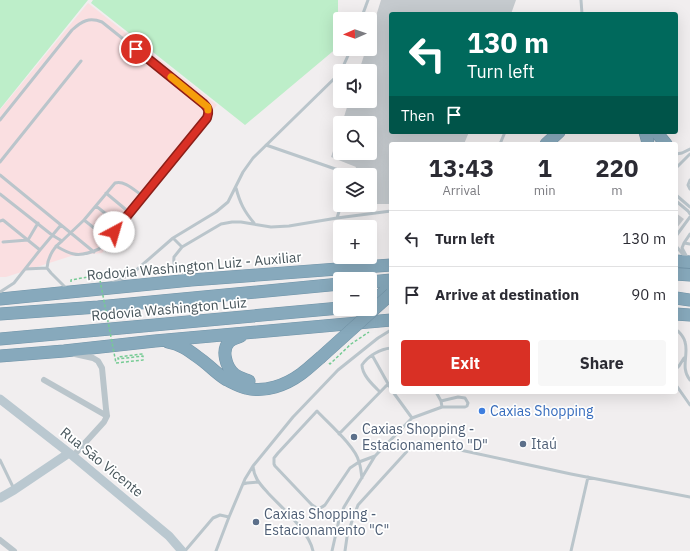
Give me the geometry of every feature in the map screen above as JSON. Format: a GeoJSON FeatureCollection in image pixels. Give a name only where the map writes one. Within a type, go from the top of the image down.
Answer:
{"type":"FeatureCollection","features":[{"type":"Feature","properties":{"kind":"highway"},"geometry":{"type":"LineString","coordinates":[[548,142],[557,134]]}},
{"type":"Feature","properties":{"kind":"highway"},"geometry":{"type":"LineString","coordinates":[[558,142],[568,134]]}},
{"type":"Feature","properties":{"kind":"highway"},"geometry":{"type":"LineString","coordinates":[[658,134],[664,142]]}},
{"type":"Feature","properties":{"kind":"highway"},"geometry":{"type":"LineString","coordinates":[[678,261],[690,262]]}},
{"type":"Feature","properties":{"kind":"highway","name":"Rodovia Washington Luiz - Auxiliar"},"geometry":{"type":"LineString","coordinates":[[0,299],[190,280],[389,265]]}},
{"type":"Feature","properties":{"kind":"highway"},"geometry":{"type":"LineString","coordinates":[[678,274],[690,275]]}},
{"type":"Feature","properties":{"kind":"highway"},"geometry":{"type":"LineString","coordinates":[[377,281],[389,280]]}},
{"type":"Feature","properties":{"kind":"highway","name":"Rodovia Washington Luiz"},"geometry":{"type":"LineString","coordinates":[[0,314],[333,285]]}},
{"type":"Feature","properties":{"kind":"highway"},"geometry":{"type":"LineString","coordinates":[[377,298],[389,287]]}},
{"type":"Feature","properties":{"kind":"highway"},"geometry":{"type":"LineString","coordinates":[[0,314],[54,303],[96,290]]}},
{"type":"Feature","properties":{"kind":"highway"},"geometry":{"type":"LineString","coordinates":[[155,341],[176,343],[191,352],[226,379],[238,385],[246,388],[268,388],[288,382],[300,375],[321,359],[389,296]]}},
{"type":"Feature","properties":{"kind":"highway"},"geometry":{"type":"LineString","coordinates":[[678,298],[690,300]]}},
{"type":"Feature","properties":{"kind":"highway"},"geometry":{"type":"LineString","coordinates":[[678,303],[690,304]]}},
{"type":"Feature","properties":{"kind":"highway"},"geometry":{"type":"LineString","coordinates":[[377,305],[389,304]]}},
{"type":"Feature","properties":{"kind":"highway","name":"Rodovia Washington Luiz"},"geometry":{"type":"LineString","coordinates":[[0,339],[333,309]]}},
{"type":"Feature","properties":{"kind":"highway"},"geometry":{"type":"LineString","coordinates":[[256,332],[234,338],[228,342],[225,358],[228,367],[233,374],[250,381],[264,382],[277,380],[321,359],[359,316]]}},
{"type":"Feature","properties":{"kind":"highway"},"geometry":{"type":"LineString","coordinates":[[0,356],[389,320]]}},
{"type":"Feature","properties":{"kind":"main road","name":"Rua Sāo Vicente"},"geometry":{"type":"LineString","coordinates":[[0,399],[71,454],[169,536],[184,551]]}},
{"type":"Feature","properties":{"kind":"main road"},"geometry":{"type":"LineString","coordinates":[[0,498],[71,454]]}},
{"type":"Feature","properties":{"kind":"street"},"geometry":{"type":"LineString","coordinates":[[64,351],[93,358],[98,361],[102,368],[106,400],[107,416],[104,422],[71,454]]}},
{"type":"Feature","properties":{"kind":"street"},"geometry":{"type":"LineString","coordinates":[[44,380],[107,416]]}},
{"type":"Feature","properties":{"kind":"street"},"geometry":{"type":"LineString","coordinates":[[0,540],[14,551]]}},
{"type":"Feature","properties":{"kind":"lane"},"geometry":{"type":"LineString","coordinates":[[364,12],[368,0]]}},
{"type":"Feature","properties":{"kind":"lane"},"geometry":{"type":"LineString","coordinates":[[582,0],[582,12]]}},
{"type":"Feature","properties":{"kind":"lane"},"geometry":{"type":"LineString","coordinates":[[0,120],[72,30],[85,20],[90,19],[102,22],[208,107],[209,113],[207,118],[100,249],[94,252],[74,254],[56,246]]}},
{"type":"Feature","properties":{"kind":"lane"},"geometry":{"type":"LineString","coordinates":[[0,162],[81,61]]}},
{"type":"Feature","properties":{"kind":"lane"},"geometry":{"type":"LineString","coordinates":[[96,290],[134,272],[173,238],[216,212],[228,202],[243,172],[254,158],[333,80]]}},
{"type":"Feature","properties":{"kind":"lane"},"geometry":{"type":"LineString","coordinates":[[266,145],[333,168]]}},
{"type":"Feature","properties":{"kind":"lane"},"geometry":{"type":"LineString","coordinates":[[678,154],[690,150]]}},
{"type":"Feature","properties":{"kind":"lane"},"geometry":{"type":"LineString","coordinates":[[678,166],[690,154]]}},
{"type":"Feature","properties":{"kind":"lane"},"geometry":{"type":"LineString","coordinates":[[0,175],[94,252]]}},
{"type":"Feature","properties":{"kind":"lane"},"geometry":{"type":"LineString","coordinates":[[690,180],[688,185],[690,189]]}},
{"type":"Feature","properties":{"kind":"lane"},"geometry":{"type":"LineString","coordinates":[[70,292],[47,268],[48,260],[56,246],[84,220],[115,183],[124,182],[143,196]]}},
{"type":"Feature","properties":{"kind":"lane"},"geometry":{"type":"LineString","coordinates":[[236,188],[239,201],[246,215],[255,224]]}},
{"type":"Feature","properties":{"kind":"lane"},"geometry":{"type":"LineString","coordinates":[[106,193],[130,213]]}},
{"type":"Feature","properties":{"kind":"lane"},"geometry":{"type":"LineString","coordinates":[[0,194],[52,235],[62,241]]}},
{"type":"Feature","properties":{"kind":"lane"},"geometry":{"type":"LineString","coordinates":[[678,197],[690,207]]}},
{"type":"Feature","properties":{"kind":"lane"},"geometry":{"type":"LineString","coordinates":[[678,203],[688,211],[690,216],[678,233]]}},
{"type":"Feature","properties":{"kind":"lane"},"geometry":{"type":"LineString","coordinates":[[96,206],[120,225]]}},
{"type":"Feature","properties":{"kind":"lane"},"geometry":{"type":"LineString","coordinates":[[190,280],[177,272],[173,264],[174,257],[182,247],[221,224],[232,222],[271,227],[289,226],[389,211]]}},
{"type":"Feature","properties":{"kind":"lane"},"geometry":{"type":"LineString","coordinates":[[337,218],[339,212]]}},
{"type":"Feature","properties":{"kind":"lane"},"geometry":{"type":"LineString","coordinates":[[1,220],[40,250]]}},
{"type":"Feature","properties":{"kind":"lane"},"geometry":{"type":"LineString","coordinates":[[84,220],[108,239]]}},
{"type":"Feature","properties":{"kind":"lane"},"geometry":{"type":"LineString","coordinates":[[28,240],[38,224]]}},
{"type":"Feature","properties":{"kind":"lane"},"geometry":{"type":"LineString","coordinates":[[0,292],[14,282],[61,225]]}},
{"type":"Feature","properties":{"kind":"lane"},"geometry":{"type":"LineString","coordinates":[[690,234],[682,248],[690,262]]}},
{"type":"Feature","properties":{"kind":"lane"},"geometry":{"type":"LineString","coordinates":[[173,238],[182,247]]}},
{"type":"Feature","properties":{"kind":"lane"},"geometry":{"type":"LineString","coordinates":[[4,242],[28,240]]}},
{"type":"Feature","properties":{"kind":"lane"},"geometry":{"type":"LineString","coordinates":[[684,243],[690,244]]}},
{"type":"Feature","properties":{"kind":"lane"},"geometry":{"type":"LineString","coordinates":[[678,248],[690,262]]}},
{"type":"Feature","properties":{"kind":"lane"},"geometry":{"type":"LineString","coordinates":[[24,269],[47,268]]}},
{"type":"Feature","properties":{"kind":"lane"},"geometry":{"type":"LineString","coordinates":[[216,551],[243,484],[253,466],[293,417],[338,370],[378,338],[389,331]]}},
{"type":"Feature","properties":{"kind":"lane"},"geometry":{"type":"LineString","coordinates":[[678,331],[683,336],[686,343],[685,366],[690,380]]}},
{"type":"Feature","properties":{"kind":"lane"},"geometry":{"type":"LineString","coordinates":[[380,392],[363,373],[362,365],[372,355],[389,348]]}},
{"type":"Feature","properties":{"kind":"lane"},"geometry":{"type":"LineString","coordinates":[[678,367],[683,361],[686,352]]}},
{"type":"Feature","properties":{"kind":"lane"},"geometry":{"type":"LineString","coordinates":[[339,434],[388,384],[372,355]]}},
{"type":"Feature","properties":{"kind":"lane"},"geometry":{"type":"LineString","coordinates":[[678,388],[690,405]]}},
{"type":"Feature","properties":{"kind":"lane"},"geometry":{"type":"LineString","coordinates":[[394,394],[412,418]]}},
{"type":"Feature","properties":{"kind":"lane"},"geometry":{"type":"LineString","coordinates":[[437,394],[442,407]]}},
{"type":"Feature","properties":{"kind":"lane"},"geometry":{"type":"LineString","coordinates":[[332,551],[341,515],[349,497],[375,456],[412,418],[442,407],[465,407],[468,403],[465,398],[462,397],[441,401]]}},
{"type":"Feature","properties":{"kind":"lane"},"geometry":{"type":"LineString","coordinates":[[362,478],[359,462],[357,455],[317,411],[274,458],[275,466],[315,507],[322,508],[350,468],[359,462],[375,456]]}},
{"type":"Feature","properties":{"kind":"lane"},"geometry":{"type":"LineString","coordinates":[[346,551],[347,537],[358,505],[410,448],[422,442],[588,477],[690,496]]}},
{"type":"Feature","properties":{"kind":"lane"},"geometry":{"type":"LineString","coordinates":[[0,460],[14,490]]}},
{"type":"Feature","properties":{"kind":"lane"},"geometry":{"type":"LineString","coordinates":[[253,466],[254,475],[258,482],[300,528],[312,546],[313,551]]}},
{"type":"Feature","properties":{"kind":"lane"},"geometry":{"type":"LineString","coordinates":[[571,551],[588,477]]}},
{"type":"Feature","properties":{"kind":"lane"},"geometry":{"type":"LineString","coordinates":[[243,484],[258,482]]}},
{"type":"Feature","properties":{"kind":"lane"},"geometry":{"type":"LineString","coordinates":[[184,551],[213,518],[220,515],[229,517]]}},
{"type":"Feature","properties":{"kind":"path"},"geometry":{"type":"LineString","coordinates":[[99,276],[116,363],[143,360],[142,356],[118,359],[118,357],[142,354],[140,342]]}},
{"type":"Feature","properties":{"kind":"path"},"geometry":{"type":"LineString","coordinates":[[321,359],[330,364],[351,344],[371,330]]}},
{"type":"Feature","properties":{"kind":"shaded area"},"geometry":{"type":"Polygon","coordinates":[[[88,3],[217,105],[102,253],[71,256],[6,277],[0,277],[0,110],[88,3]]]}},
{"type":"Feature","properties":{"kind":"green space"},"geometry":{"type":"Polygon","coordinates":[[[0,0],[88,0],[0,109],[0,0]]]}},
{"type":"Feature","properties":{"kind":"green space"},"geometry":{"type":"Polygon","coordinates":[[[93,0],[338,0],[338,12],[333,12],[333,51],[245,125],[91,3],[93,0]]]}},
{"type":"Feature","properties":{"kind":"building"},"geometry":{"type":"Polygon","coordinates":[[[381,0],[516,0],[512,12],[389,12],[389,134],[468,134],[465,142],[389,142],[389,204],[377,204],[377,168],[356,168],[338,160],[377,160],[377,116],[344,116],[347,108],[377,108],[377,64],[361,64],[364,56],[377,56],[377,13],[381,0]]]}},
{"type":"Feature","properties":{"kind":"building"},"geometry":{"type":"Polygon","coordinates":[[[678,214],[684,219],[678,226],[678,214]]]}},
{"type":"Feature","properties":{"kind":"slow traffic"},"geometry":{"type":"LineString","coordinates":[[171,77],[208,107],[208,110]]}},
{"type":"Feature","properties":{"kind":"place","name":"Caxias Shopping"},"geometry":{"type":"Point","coordinates":[482,411]}},
{"type":"Feature","properties":{"kind":"place","name":"Caxias Shopping - Estacionamento \"D\""},"geometry":{"type":"Point","coordinates":[354,437]}},
{"type":"Feature","properties":{"kind":"place","name":"Itaú"},"geometry":{"type":"Point","coordinates":[523,444]}},
{"type":"Feature","properties":{"kind":"place","name":"Caxias Shopping - Estacionamento \"C\""},"geometry":{"type":"Point","coordinates":[256,522]}},
{"type":"Feature","properties":{"kind":"route"},"geometry":{"type":"LineString","coordinates":[[114,232],[207,118],[209,113],[208,107],[136,49]]}}]}
